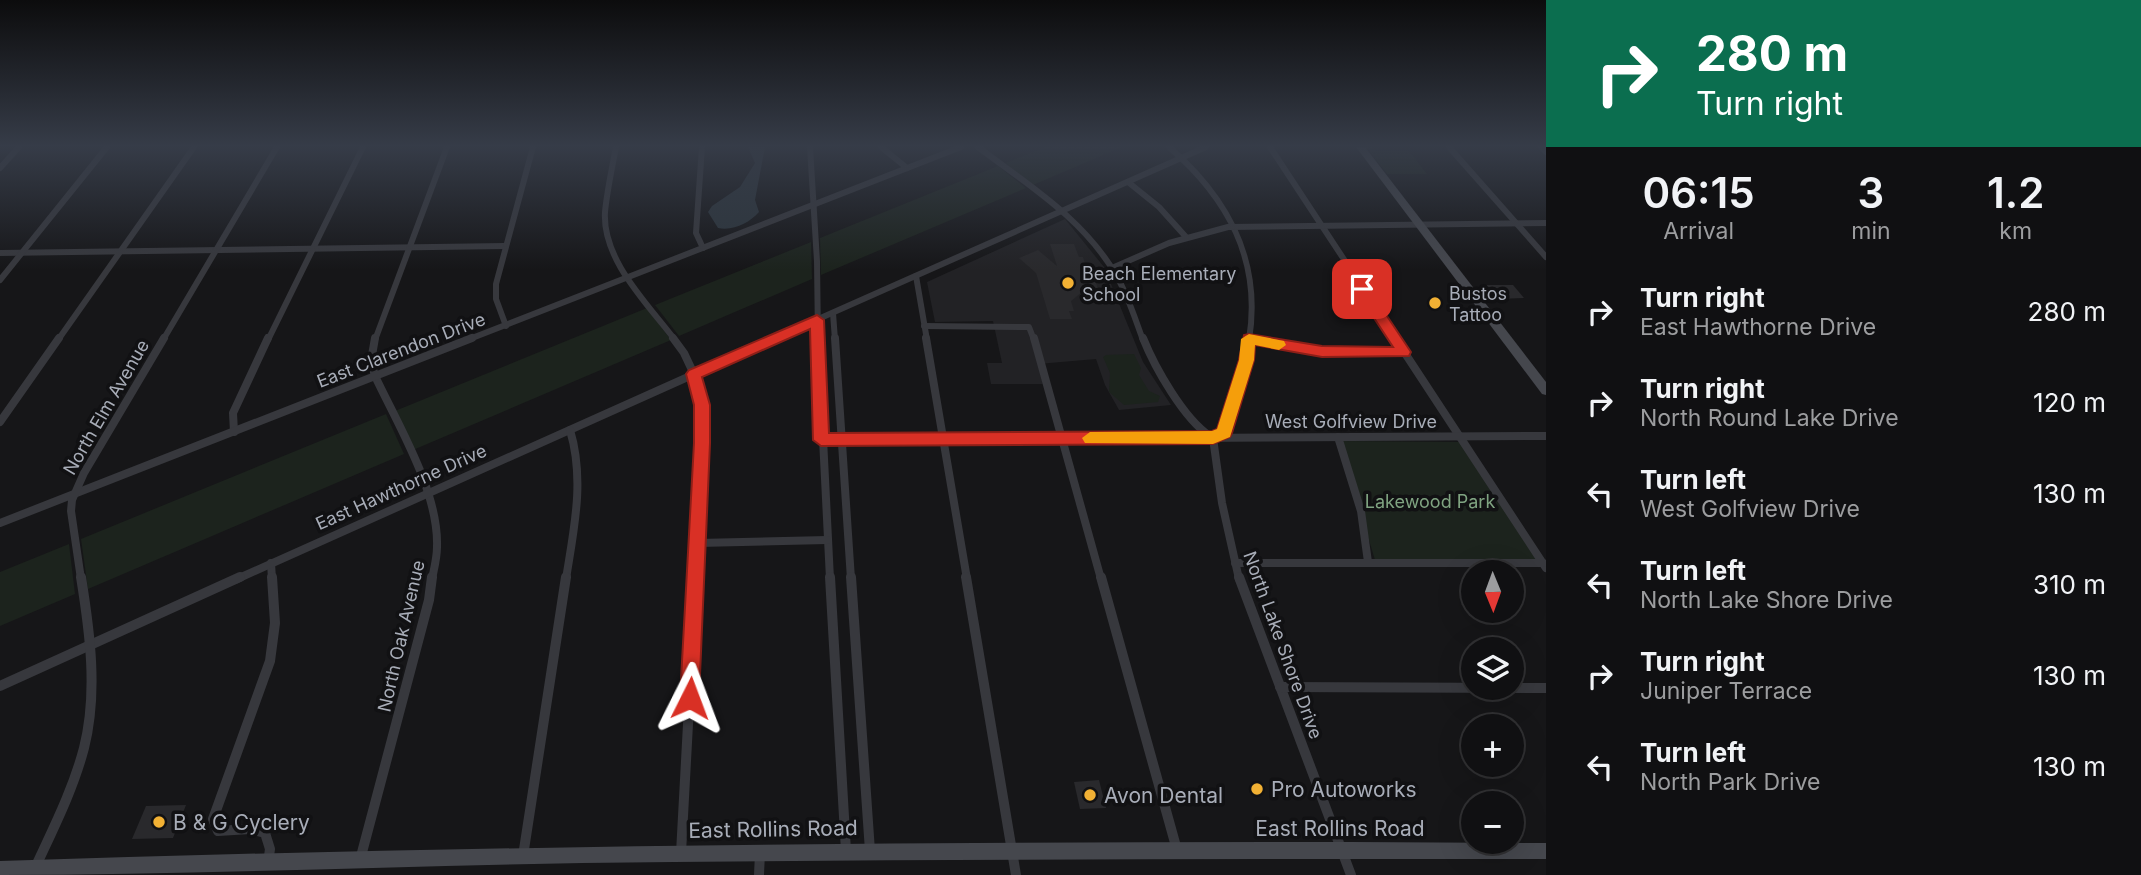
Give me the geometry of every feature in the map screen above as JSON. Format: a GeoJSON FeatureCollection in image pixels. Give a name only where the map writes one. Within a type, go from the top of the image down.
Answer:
{"type":"FeatureCollection","features":[{"type":"Feature","properties":{"kind":"main road"},"geometry":{"type":"LineString","coordinates":[[1391,188],[1546,391]]}},
{"type":"Feature","properties":{"kind":"main road","name":"East Rollins Road"},"geometry":{"type":"LineString","coordinates":[[0,870],[760,852],[1546,851]]}},
{"type":"Feature","properties":{"kind":"street"},"geometry":{"type":"LineString","coordinates":[[0,280],[74,188]]}},
{"type":"Feature","properties":{"kind":"street"},"geometry":{"type":"LineString","coordinates":[[0,422],[165,188]]}},
{"type":"Feature","properties":{"kind":"street","name":"North Elm Avenue"},"geometry":{"type":"LineString","coordinates":[[35,869],[79,767],[92,697],[89,646],[72,512],[75,493],[84,473],[253,188]]}},
{"type":"Feature","properties":{"kind":"street"},"geometry":{"type":"LineString","coordinates":[[234,432],[233,413],[241,394],[343,188]]}},
{"type":"Feature","properties":{"kind":"street","name":"North Oak Avenue"},"geometry":{"type":"LineString","coordinates":[[360,860],[436,572],[435,525],[427,493],[375,376],[371,361],[372,347],[431,188]]}},
{"type":"Feature","properties":{"kind":"street"},"geometry":{"type":"LineString","coordinates":[[506,326],[496,299],[496,284],[521,188]]}},
{"type":"Feature","properties":{"kind":"street"},"geometry":{"type":"LineString","coordinates":[[609,188],[605,214],[606,230],[621,267],[684,353],[694,374],[702,405],[698,543],[681,853]]}},
{"type":"Feature","properties":{"kind":"street"},"geometry":{"type":"LineString","coordinates":[[699,188],[696,233],[703,248]]}},
{"type":"Feature","properties":{"kind":"street"},"geometry":{"type":"LineString","coordinates":[[812,188],[821,440],[846,852]]}},
{"type":"Feature","properties":{"kind":"street","name":"East Clarendon Drive"},"geometry":{"type":"LineString","coordinates":[[0,523],[857,188]]}},
{"type":"Feature","properties":{"kind":"street"},"geometry":{"type":"LineString","coordinates":[[1032,188],[1063,211],[1090,237],[1112,268],[1149,354],[1196,427],[1213,438],[1224,433],[1246,360],[1250,280],[1236,226],[1222,201],[1210,188]]}},
{"type":"Feature","properties":{"kind":"street","name":"East Hawthorne Drive"},"geometry":{"type":"LineString","coordinates":[[0,686],[1115,188]]}},
{"type":"Feature","properties":{"kind":"street"},"geometry":{"type":"LineString","coordinates":[[1135,188],[1159,207],[1186,237]]}},
{"type":"Feature","properties":{"kind":"street"},"geometry":{"type":"LineString","coordinates":[[1296,188],[1545,565]]}},
{"type":"Feature","properties":{"kind":"street"},"geometry":{"type":"LineString","coordinates":[[1485,188],[1546,257]]}},
{"type":"Feature","properties":{"kind":"street"},"geometry":{"type":"LineString","coordinates":[[1112,268],[1186,237],[1236,226],[1546,223]]}},
{"type":"Feature","properties":{"kind":"street"},"geometry":{"type":"LineString","coordinates":[[0,253],[505,246]]}},
{"type":"Feature","properties":{"kind":"street"},"geometry":{"type":"LineString","coordinates":[[916,276],[1016,875]]}},
{"type":"Feature","properties":{"kind":"street"},"geometry":{"type":"LineString","coordinates":[[833,313],[870,851]]}},
{"type":"Feature","properties":{"kind":"street"},"geometry":{"type":"LineString","coordinates":[[925,326],[1029,327],[1032,333],[1177,850]]}},
{"type":"Feature","properties":{"kind":"street"},"geometry":{"type":"LineString","coordinates":[[1249,339],[1322,351],[1404,352]]}},
{"type":"Feature","properties":{"kind":"street"},"geometry":{"type":"LineString","coordinates":[[523,856],[579,494],[577,454],[570,430]]}},
{"type":"Feature","properties":{"kind":"street","name":"West Golfview Drive"},"geometry":{"type":"LineString","coordinates":[[821,440],[1546,436]]}},
{"type":"Feature","properties":{"kind":"street","name":"North Lake Shore Drive"},"geometry":{"type":"LineString","coordinates":[[1213,438],[1222,503],[1235,563],[1351,875]]}},
{"type":"Feature","properties":{"kind":"street"},"geometry":{"type":"LineString","coordinates":[[1338,438],[1362,511],[1368,562]]}},
{"type":"Feature","properties":{"kind":"street"},"geometry":{"type":"LineString","coordinates":[[698,543],[827,540]]}},
{"type":"Feature","properties":{"kind":"street"},"geometry":{"type":"LineString","coordinates":[[268,863],[272,846],[268,835],[259,830],[218,831],[213,819],[256,708],[270,661],[275,623],[271,563]]}},
{"type":"Feature","properties":{"kind":"street"},"geometry":{"type":"LineString","coordinates":[[1235,563],[1545,565]]}},
{"type":"Feature","properties":{"kind":"street"},"geometry":{"type":"LineString","coordinates":[[1280,687],[1546,688]]}},
{"type":"Feature","properties":{"kind":"street"},"geometry":{"type":"LineString","coordinates":[[759,875],[760,852]]}},
{"type":"Feature","properties":{"kind":"shaded area"},"geometry":{"type":"Polygon","coordinates":[[[739,188],[757,188],[755,200],[759,212],[741,225],[718,228],[708,212],[712,206],[739,188]]]}},
{"type":"Feature","properties":{"kind":"shaded area"},"geometry":{"type":"Polygon","coordinates":[[[1065,219],[1104,267],[1143,362],[1171,405],[1119,410],[1105,385],[1096,359],[1038,364],[1043,384],[991,384],[987,363],[1002,363],[993,321],[935,322],[927,282],[1065,219]]]}},
{"type":"Feature","properties":{"kind":"green space"},"geometry":{"type":"Polygon","coordinates":[[[944,188],[1026,188],[821,275],[820,238],[944,188]]]}},
{"type":"Feature","properties":{"kind":"green space"},"geometry":{"type":"Polygon","coordinates":[[[811,242],[812,279],[679,336],[655,305],[811,242]]]}},
{"type":"Feature","properties":{"kind":"green space"},"geometry":{"type":"Polygon","coordinates":[[[647,308],[671,340],[413,450],[395,411],[647,308]]]}},
{"type":"Feature","properties":{"kind":"green space"},"geometry":{"type":"Polygon","coordinates":[[[1134,354],[1141,368],[1139,375],[1149,391],[1160,396],[1158,402],[1124,405],[1109,392],[1110,373],[1103,357],[1134,354]]]}},
{"type":"Feature","properties":{"kind":"green space"},"geometry":{"type":"Polygon","coordinates":[[[386,414],[404,454],[88,589],[81,539],[386,414]]]}},
{"type":"Feature","properties":{"kind":"green space","name":"Lakewood Park"},"geometry":{"type":"Polygon","coordinates":[[[1339,441],[1463,442],[1541,560],[1461,560],[1375,560],[1339,441]]]}},
{"type":"Feature","properties":{"kind":"green space"},"geometry":{"type":"Polygon","coordinates":[[[69,544],[75,594],[0,626],[0,572],[69,544]]]}},
{"type":"Feature","properties":{"kind":"building","name":"Beach Elementary School"},"geometry":{"type":"Polygon","coordinates":[[[1050,244],[1074,244],[1086,267],[1091,267],[1099,292],[1082,292],[1071,301],[1074,311],[1069,311],[1072,319],[1050,319],[1036,273],[1019,258],[1038,250],[1057,266],[1050,244]]]}},
{"type":"Feature","properties":{"kind":"building"},"geometry":{"type":"Polygon","coordinates":[[[1486,285],[1513,285],[1524,298],[1497,299],[1486,285]]]}},
{"type":"Feature","properties":{"kind":"building","name":"Avon Dental"},"geometry":{"type":"Polygon","coordinates":[[[1099,780],[1106,808],[1080,809],[1074,782],[1099,780]]]}},
{"type":"Feature","properties":{"kind":"building","name":"B & G Cyclery"},"geometry":{"type":"Polygon","coordinates":[[[186,805],[173,838],[132,839],[146,806],[186,805]]]}},
{"type":"Feature","properties":{"kind":"slow traffic"},"geometry":{"type":"LineString","coordinates":[[1090,438],[1213,438],[1224,433],[1246,360],[1249,339],[1279,345]]}},
{"type":"Feature","properties":{"kind":"place","name":"Beach Elementary School"},"geometry":{"type":"Point","coordinates":[1068,283]}},
{"type":"Feature","properties":{"kind":"place","name":"Bustos Tattoo"},"geometry":{"type":"Point","coordinates":[1435,303]}},
{"type":"Feature","properties":{"kind":"place","name":"Pro Autoworks"},"geometry":{"type":"Point","coordinates":[1257,789]}},
{"type":"Feature","properties":{"kind":"place","name":"Avon Dental"},"geometry":{"type":"Point","coordinates":[1090,795]}},
{"type":"Feature","properties":{"kind":"place","name":"B & G Cyclery"},"geometry":{"type":"Point","coordinates":[159,822]}},
{"type":"Feature","properties":{"kind":"route"},"geometry":{"type":"LineString","coordinates":[[690,698],[702,443],[702,405],[694,374],[817,320],[821,440],[1213,438],[1224,433],[1246,360],[1249,339],[1322,351],[1404,352],[1362,289]]}}]}
